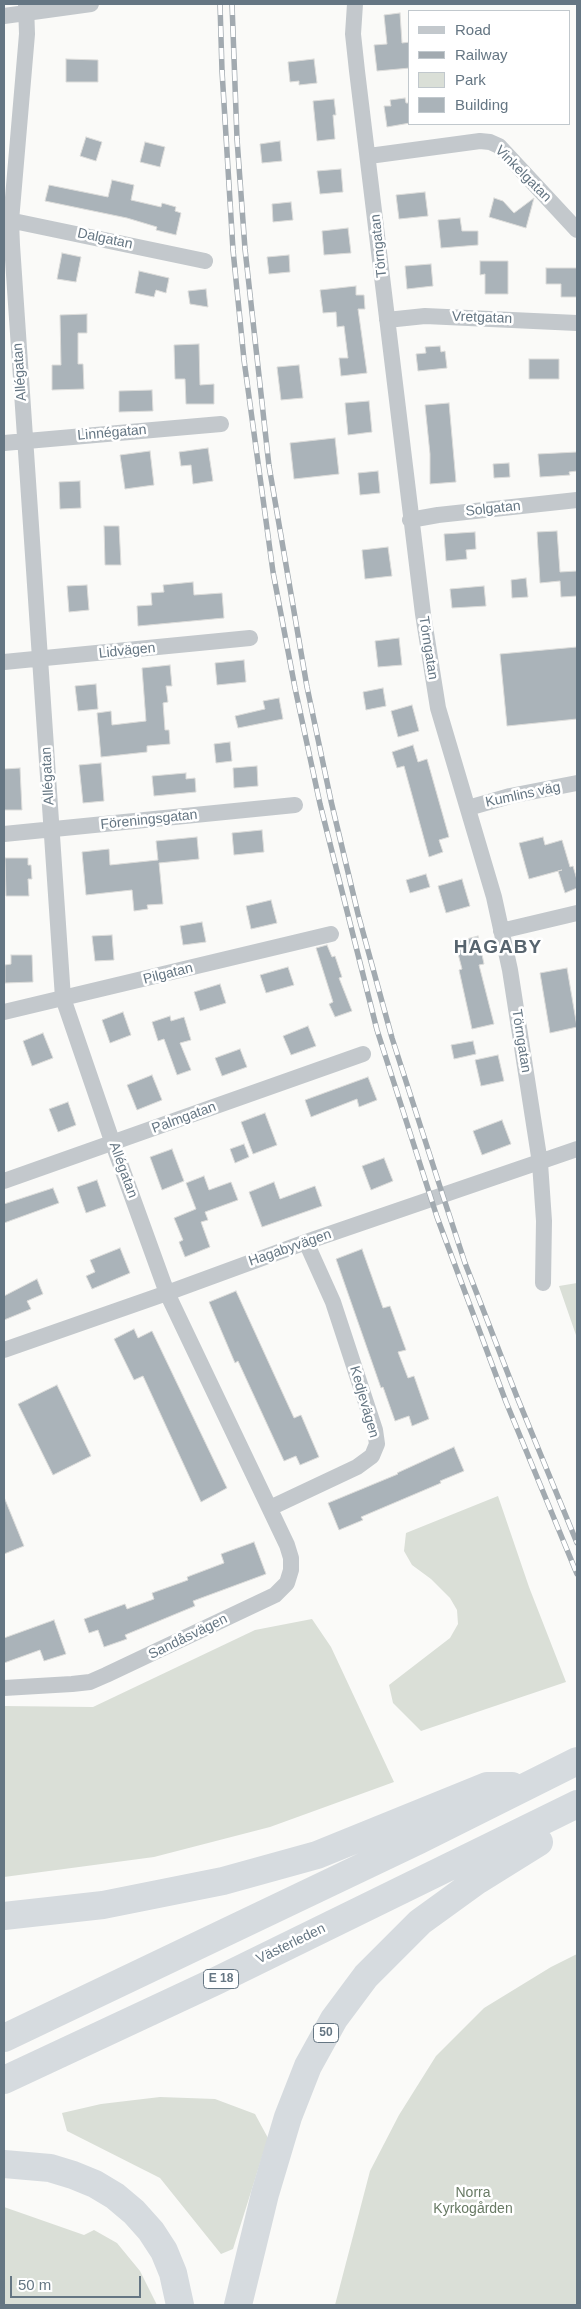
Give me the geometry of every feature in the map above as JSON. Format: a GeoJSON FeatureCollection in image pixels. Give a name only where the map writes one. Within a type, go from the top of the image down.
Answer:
{"type":"FeatureCollection","features":[{"type":"Feature","properties":{"kind":"highway"},"geometry":{"type":"LineString","coordinates":[[4,2038],[415,1829],[446,1815],[527,1788],[577,1761]]}},
{"type":"Feature","properties":{"kind":"highway","name":"Västerleden"},"geometry":{"type":"LineString","coordinates":[[4,2080],[216,1981],[437,1873],[473,1869],[577,1804]]}},
{"type":"Feature","properties":{"kind":"highway","name":"50"},"geometry":{"type":"LineString","coordinates":[[238,2305],[279,2142],[297,2091],[334,2019],[366,1976],[401,1940],[450,1899],[473,1869],[577,1820]]}},
{"type":"Feature","properties":{"kind":"highway"},"geometry":{"type":"LineString","coordinates":[[4,1916],[133,1900],[215,1883],[415,1829]]}},
{"type":"Feature","properties":{"kind":"highway"},"geometry":{"type":"LineString","coordinates":[[4,2164],[50,2168],[95,2184],[115,2196],[140,2218],[164,2251],[173,2273],[180,2305]]}},
{"type":"Feature","properties":{"kind":"street"},"geometry":{"type":"LineString","coordinates":[[4,16],[26,9],[91,4]]}},
{"type":"Feature","properties":{"kind":"street","name":"Törngatan"},"geometry":{"type":"LineString","coordinates":[[355,4],[354,34],[410,520],[438,708],[468,808],[510,970],[540,1163],[544,1221],[543,1283]]}},
{"type":"Feature","properties":{"kind":"street","name":"Allégatan"},"geometry":{"type":"LineString","coordinates":[[26,9],[27,34],[7,220],[25,440],[63,998],[167,1293],[270,1508]]}},
{"type":"Feature","properties":{"kind":"street","name":"Vinkelgatan"},"geometry":{"type":"LineString","coordinates":[[369,156],[480,141],[490,142],[499,146],[577,230]]}},
{"type":"Feature","properties":{"kind":"street","name":"Dalgatan"},"geometry":{"type":"LineString","coordinates":[[7,220],[205,261]]}},
{"type":"Feature","properties":{"kind":"street","name":"Vretgatan"},"geometry":{"type":"LineString","coordinates":[[387,320],[425,316],[577,323]]}},
{"type":"Feature","properties":{"kind":"street","name":"Linnégatan"},"geometry":{"type":"LineString","coordinates":[[4,443],[221,424]]}},
{"type":"Feature","properties":{"kind":"street","name":"Solgatan"},"geometry":{"type":"LineString","coordinates":[[410,520],[438,514],[577,500]]}},
{"type":"Feature","properties":{"kind":"street","name":"Lidvägen"},"geometry":{"type":"LineString","coordinates":[[4,662],[250,638]]}},
{"type":"Feature","properties":{"kind":"street","name":"Kumlins väg"},"geometry":{"type":"LineString","coordinates":[[468,808],[510,796],[577,783]]}},
{"type":"Feature","properties":{"kind":"street","name":"Föreningsgatan"},"geometry":{"type":"LineString","coordinates":[[4,834],[295,805]]}},
{"type":"Feature","properties":{"kind":"street"},"geometry":{"type":"LineString","coordinates":[[501,931],[577,912]]}},
{"type":"Feature","properties":{"kind":"street","name":"Pilgatan"},"geometry":{"type":"LineString","coordinates":[[4,1012],[332,934]]}},
{"type":"Feature","properties":{"kind":"street","name":"Palmgatan"},"geometry":{"type":"LineString","coordinates":[[4,1181],[112,1141],[128,1138],[363,1054]]}},
{"type":"Feature","properties":{"kind":"street","name":"Hagabyvägen"},"geometry":{"type":"LineString","coordinates":[[4,1350],[306,1242],[577,1149]]}},
{"type":"Feature","properties":{"kind":"street","name":"Kedjevägen"},"geometry":{"type":"LineString","coordinates":[[270,1508],[357,1466],[372,1456],[376,1444],[375,1430],[333,1302],[306,1242]]}},
{"type":"Feature","properties":{"kind":"street","name":"Sandåsvägen"},"geometry":{"type":"LineString","coordinates":[[4,1688],[90,1682],[275,1595],[287,1583],[291,1570],[291,1558],[288,1545],[270,1508]]}},
{"type":"Feature","properties":{"kind":"green space"},"geometry":{"type":"Polygon","coordinates":[[[577,1283],[577,1338],[559,1286],[577,1283]]]}},
{"type":"Feature","properties":{"kind":"green space"},"geometry":{"type":"Polygon","coordinates":[[[498,1496],[529,1587],[566,1682],[421,1731],[393,1703],[389,1685],[450,1638],[458,1624],[457,1610],[450,1598],[431,1579],[412,1565],[404,1551],[406,1533],[498,1496]]]}},
{"type":"Feature","properties":{"kind":"green space"},"geometry":{"type":"Polygon","coordinates":[[[312,1619],[331,1647],[394,1782],[270,1827],[154,1857],[4,1877],[4,1706],[93,1707],[255,1630],[312,1619]]]}},
{"type":"Feature","properties":{"kind":"green space","name":"Norra Kyrkogården"},"geometry":{"type":"Polygon","coordinates":[[[577,1954],[577,2305],[335,2305],[370,2171],[399,2115],[436,2056],[484,2008],[551,1967],[577,1954]]]}},
{"type":"Feature","properties":{"kind":"green space"},"geometry":{"type":"Polygon","coordinates":[[[160,2097],[215,2099],[255,2114],[268,2138],[233,2249],[221,2254],[160,2178],[67,2131],[62,2113],[101,2104],[160,2097]]]}},
{"type":"Feature","properties":{"kind":"green space"},"geometry":{"type":"Polygon","coordinates":[[[4,2207],[84,2235],[94,2230],[117,2243],[140,2271],[157,2305],[4,2305],[4,2207]]]}},
{"type":"Feature","properties":{"kind":"building"},"geometry":{"type":"Polygon","coordinates":[[[400,13],[402,43],[408,42],[408,68],[377,71],[374,45],[387,44],[384,15],[400,13]]]}},
{"type":"Feature","properties":{"kind":"building"},"geometry":{"type":"Polygon","coordinates":[[[66,59],[98,60],[98,82],[66,82],[66,59]]]}},
{"type":"Feature","properties":{"kind":"building"},"geometry":{"type":"Polygon","coordinates":[[[314,59],[317,83],[299,85],[299,81],[290,82],[288,62],[314,59]]]}},
{"type":"Feature","properties":{"kind":"building"},"geometry":{"type":"Polygon","coordinates":[[[405,98],[406,103],[408,103],[408,123],[387,127],[384,106],[391,106],[390,100],[405,98]]]}},
{"type":"Feature","properties":{"kind":"building"},"geometry":{"type":"Polygon","coordinates":[[[334,99],[336,115],[333,115],[335,139],[317,141],[313,101],[334,99]]]}},
{"type":"Feature","properties":{"kind":"building"},"geometry":{"type":"Polygon","coordinates":[[[86,137],[102,142],[96,161],[80,156],[86,137]]]}},
{"type":"Feature","properties":{"kind":"building"},"geometry":{"type":"Polygon","coordinates":[[[280,141],[282,161],[262,163],[260,144],[280,141]]]}},
{"type":"Feature","properties":{"kind":"building"},"geometry":{"type":"Polygon","coordinates":[[[145,142],[165,147],[160,167],[140,162],[145,142]]]}},
{"type":"Feature","properties":{"kind":"building"},"geometry":{"type":"Polygon","coordinates":[[[341,169],[343,192],[320,194],[317,171],[341,169]]]}},
{"type":"Feature","properties":{"kind":"building"},"geometry":{"type":"Polygon","coordinates":[[[112,180],[134,185],[131,200],[161,207],[162,203],[176,207],[175,211],[181,213],[176,235],[156,230],[157,227],[127,218],[45,201],[49,185],[108,197],[112,180]]]}},
{"type":"Feature","properties":{"kind":"building"},"geometry":{"type":"Polygon","coordinates":[[[425,192],[428,216],[399,219],[396,195],[425,192]]]}},
{"type":"Feature","properties":{"kind":"building"},"geometry":{"type":"Polygon","coordinates":[[[494,198],[503,201],[514,213],[534,198],[526,228],[489,217],[494,198]]]}},
{"type":"Feature","properties":{"kind":"building"},"geometry":{"type":"Polygon","coordinates":[[[291,202],[293,220],[273,222],[272,204],[291,202]]]}},
{"type":"Feature","properties":{"kind":"building"},"geometry":{"type":"Polygon","coordinates":[[[460,218],[462,231],[478,231],[478,245],[441,248],[438,220],[460,218]]]}},
{"type":"Feature","properties":{"kind":"building"},"geometry":{"type":"Polygon","coordinates":[[[348,228],[351,253],[324,255],[322,231],[348,228]]]}},
{"type":"Feature","properties":{"kind":"building"},"geometry":{"type":"Polygon","coordinates":[[[62,253],[81,257],[76,282],[57,279],[62,253]]]}},
{"type":"Feature","properties":{"kind":"building"},"geometry":{"type":"Polygon","coordinates":[[[289,255],[290,272],[269,274],[267,257],[289,255]]]}},
{"type":"Feature","properties":{"kind":"building"},"geometry":{"type":"Polygon","coordinates":[[[480,261],[508,261],[508,294],[485,294],[485,274],[480,275],[480,261]]]}},
{"type":"Feature","properties":{"kind":"building"},"geometry":{"type":"Polygon","coordinates":[[[431,264],[433,286],[407,289],[405,266],[431,264]]]}},
{"type":"Feature","properties":{"kind":"building"},"geometry":{"type":"Polygon","coordinates":[[[546,268],[577,268],[577,297],[561,297],[561,284],[546,284],[546,268]]]}},
{"type":"Feature","properties":{"kind":"building"},"geometry":{"type":"Polygon","coordinates":[[[139,271],[169,278],[166,293],[156,290],[154,297],[135,293],[139,271]]]}},
{"type":"Feature","properties":{"kind":"building"},"geometry":{"type":"Polygon","coordinates":[[[356,286],[356,295],[364,295],[365,309],[358,309],[367,373],[341,376],[339,358],[348,358],[344,326],[337,327],[336,312],[323,313],[320,290],[356,286]]]}},
{"type":"Feature","properties":{"kind":"building"},"geometry":{"type":"Polygon","coordinates":[[[206,289],[208,307],[190,304],[188,291],[206,289]]]}},
{"type":"Feature","properties":{"kind":"building"},"geometry":{"type":"Polygon","coordinates":[[[87,314],[87,333],[78,333],[78,364],[83,364],[84,389],[52,390],[52,365],[61,365],[60,315],[87,314]]]}},
{"type":"Feature","properties":{"kind":"building"},"geometry":{"type":"Polygon","coordinates":[[[199,344],[200,385],[214,384],[214,404],[186,404],[185,379],[175,379],[174,345],[199,344]]]}},
{"type":"Feature","properties":{"kind":"building"},"geometry":{"type":"Polygon","coordinates":[[[440,346],[441,352],[445,351],[447,368],[418,371],[416,354],[426,353],[425,347],[440,346]]]}},
{"type":"Feature","properties":{"kind":"building"},"geometry":{"type":"Polygon","coordinates":[[[529,359],[559,359],[559,379],[529,379],[529,359]]]}},
{"type":"Feature","properties":{"kind":"building"},"geometry":{"type":"Polygon","coordinates":[[[299,365],[303,398],[281,400],[277,367],[299,365]]]}},
{"type":"Feature","properties":{"kind":"building"},"geometry":{"type":"Polygon","coordinates":[[[152,390],[153,411],[119,412],[119,391],[152,390]]]}},
{"type":"Feature","properties":{"kind":"building"},"geometry":{"type":"Polygon","coordinates":[[[369,401],[372,432],[348,435],[345,403],[369,401]]]}},
{"type":"Feature","properties":{"kind":"building"},"geometry":{"type":"Polygon","coordinates":[[[449,403],[456,482],[430,484],[430,454],[425,405],[449,403]]]}},
{"type":"Feature","properties":{"kind":"building"},"geometry":{"type":"Polygon","coordinates":[[[335,438],[339,474],[294,479],[290,443],[335,438]]]}},
{"type":"Feature","properties":{"kind":"building"},"geometry":{"type":"Polygon","coordinates":[[[208,448],[213,481],[193,484],[191,465],[181,466],[179,452],[208,448]]]}},
{"type":"Feature","properties":{"kind":"building"},"geometry":{"type":"Polygon","coordinates":[[[150,451],[154,485],[125,489],[120,455],[150,451]]]}},
{"type":"Feature","properties":{"kind":"building"},"geometry":{"type":"Polygon","coordinates":[[[577,452],[577,471],[569,472],[570,475],[540,477],[538,454],[577,452]]]}},
{"type":"Feature","properties":{"kind":"building"},"geometry":{"type":"Polygon","coordinates":[[[509,463],[510,477],[494,478],[493,464],[509,463]]]}},
{"type":"Feature","properties":{"kind":"building"},"geometry":{"type":"Polygon","coordinates":[[[378,471],[380,493],[360,495],[358,473],[378,471]]]}},
{"type":"Feature","properties":{"kind":"building"},"geometry":{"type":"Polygon","coordinates":[[[80,481],[81,508],[60,509],[59,482],[80,481]]]}},
{"type":"Feature","properties":{"kind":"building"},"geometry":{"type":"Polygon","coordinates":[[[104,526],[119,526],[121,565],[105,565],[104,526]]]}},
{"type":"Feature","properties":{"kind":"building"},"geometry":{"type":"Polygon","coordinates":[[[557,531],[560,572],[577,571],[577,596],[561,597],[560,581],[540,583],[537,532],[557,531]]]}},
{"type":"Feature","properties":{"kind":"building"},"geometry":{"type":"Polygon","coordinates":[[[475,532],[476,549],[466,550],[467,559],[446,561],[444,534],[475,532]]]}},
{"type":"Feature","properties":{"kind":"building"},"geometry":{"type":"Polygon","coordinates":[[[388,547],[392,576],[365,579],[362,550],[388,547]]]}},
{"type":"Feature","properties":{"kind":"building"},"geometry":{"type":"Polygon","coordinates":[[[526,578],[528,597],[512,598],[511,580],[526,578]]]}},
{"type":"Feature","properties":{"kind":"building"},"geometry":{"type":"Polygon","coordinates":[[[193,582],[194,595],[222,593],[224,618],[138,626],[137,606],[152,605],[151,593],[164,592],[163,585],[193,582]]]}},
{"type":"Feature","properties":{"kind":"building"},"geometry":{"type":"Polygon","coordinates":[[[87,585],[89,610],[69,612],[67,586],[87,585]]]}},
{"type":"Feature","properties":{"kind":"building"},"geometry":{"type":"Polygon","coordinates":[[[484,586],[486,606],[452,608],[450,589],[484,586]]]}},
{"type":"Feature","properties":{"kind":"building"},"geometry":{"type":"Polygon","coordinates":[[[399,638],[402,665],[378,667],[375,641],[399,638]]]}},
{"type":"Feature","properties":{"kind":"building"},"geometry":{"type":"Polygon","coordinates":[[[577,647],[577,719],[507,726],[500,654],[577,647]]]}},
{"type":"Feature","properties":{"kind":"building"},"geometry":{"type":"Polygon","coordinates":[[[244,660],[246,682],[217,685],[215,663],[244,660]]]}},
{"type":"Feature","properties":{"kind":"building"},"geometry":{"type":"Polygon","coordinates":[[[170,665],[172,686],[166,686],[168,702],[163,703],[165,730],[169,730],[170,744],[147,746],[147,752],[101,757],[97,713],[111,711],[112,725],[146,721],[142,668],[170,665]]]}},
{"type":"Feature","properties":{"kind":"building"},"geometry":{"type":"Polygon","coordinates":[[[96,684],[98,709],[78,711],[75,686],[96,684]]]}},
{"type":"Feature","properties":{"kind":"building"},"geometry":{"type":"Polygon","coordinates":[[[383,688],[386,706],[366,710],[363,692],[383,688]]]}},
{"type":"Feature","properties":{"kind":"building"},"geometry":{"type":"Polygon","coordinates":[[[279,698],[283,719],[238,728],[235,716],[265,709],[263,701],[279,698]]]}},
{"type":"Feature","properties":{"kind":"building"},"geometry":{"type":"Polygon","coordinates":[[[412,705],[419,731],[398,737],[391,711],[412,705]]]}},
{"type":"Feature","properties":{"kind":"building"},"geometry":{"type":"Polygon","coordinates":[[[230,742],[232,761],[216,763],[214,744],[230,742]]]}},
{"type":"Feature","properties":{"kind":"building"},"geometry":{"type":"Polygon","coordinates":[[[413,745],[418,762],[427,759],[449,837],[439,840],[443,852],[429,857],[404,766],[397,768],[392,752],[413,745]]]}},
{"type":"Feature","properties":{"kind":"building"},"geometry":{"type":"Polygon","coordinates":[[[101,763],[104,801],[83,803],[79,765],[101,763]]]}},
{"type":"Feature","properties":{"kind":"building"},"geometry":{"type":"Polygon","coordinates":[[[257,766],[258,786],[234,788],[233,768],[257,766]]]}},
{"type":"Feature","properties":{"kind":"building"},"geometry":{"type":"Polygon","coordinates":[[[20,768],[22,810],[4,810],[4,769],[20,768]]]}},
{"type":"Feature","properties":{"kind":"building"},"geometry":{"type":"Polygon","coordinates":[[[186,773],[186,779],[195,778],[196,792],[154,796],[152,776],[186,773]]]}},
{"type":"Feature","properties":{"kind":"building"},"geometry":{"type":"Polygon","coordinates":[[[262,830],[264,852],[234,855],[232,833],[262,830]]]}},
{"type":"Feature","properties":{"kind":"building"},"geometry":{"type":"Polygon","coordinates":[[[197,837],[199,859],[159,863],[163,904],[147,905],[148,909],[134,911],[132,890],[86,895],[82,852],[109,849],[110,865],[158,860],[156,841],[197,837]]]}},
{"type":"Feature","properties":{"kind":"building"},"geometry":{"type":"Polygon","coordinates":[[[543,837],[545,845],[562,840],[570,867],[573,866],[577,888],[565,893],[558,871],[529,879],[519,843],[543,837]]]}},
{"type":"Feature","properties":{"kind":"building"},"geometry":{"type":"Polygon","coordinates":[[[5,858],[28,858],[28,865],[31,865],[32,879],[28,879],[29,896],[6,896],[5,858]]]}},
{"type":"Feature","properties":{"kind":"building"},"geometry":{"type":"Polygon","coordinates":[[[426,874],[430,887],[410,893],[406,880],[426,874]]]}},
{"type":"Feature","properties":{"kind":"building"},"geometry":{"type":"Polygon","coordinates":[[[462,879],[470,906],[446,913],[438,886],[462,879]]]}},
{"type":"Feature","properties":{"kind":"building"},"geometry":{"type":"Polygon","coordinates":[[[271,900],[277,923],[251,929],[246,906],[271,900]]]}},
{"type":"Feature","properties":{"kind":"building"},"geometry":{"type":"Polygon","coordinates":[[[202,922],[206,942],[183,945],[180,926],[202,922]]]}},
{"type":"Feature","properties":{"kind":"building"},"geometry":{"type":"Polygon","coordinates":[[[112,935],[114,960],[95,961],[92,936],[112,935]]]}},
{"type":"Feature","properties":{"kind":"building"},"geometry":{"type":"Polygon","coordinates":[[[478,936],[484,964],[479,965],[494,1024],[472,1029],[459,970],[462,969],[455,942],[478,936]]]}},
{"type":"Feature","properties":{"kind":"building"},"geometry":{"type":"Polygon","coordinates":[[[327,945],[332,957],[335,956],[342,977],[339,978],[352,1011],[335,1017],[329,1004],[333,1002],[316,948],[327,945]]]}},
{"type":"Feature","properties":{"kind":"building"},"geometry":{"type":"Polygon","coordinates":[[[11,955],[32,955],[33,982],[5,983],[5,965],[11,964],[11,955]]]}},
{"type":"Feature","properties":{"kind":"building"},"geometry":{"type":"Polygon","coordinates":[[[288,967],[294,985],[266,993],[260,975],[288,967]]]}},
{"type":"Feature","properties":{"kind":"building"},"geometry":{"type":"Polygon","coordinates":[[[567,968],[577,1027],[550,1033],[540,973],[567,968]]]}},
{"type":"Feature","properties":{"kind":"building"},"geometry":{"type":"Polygon","coordinates":[[[220,984],[226,1003],[200,1011],[194,992],[220,984]]]}},
{"type":"Feature","properties":{"kind":"building"},"geometry":{"type":"Polygon","coordinates":[[[123,1012],[131,1035],[110,1043],[102,1020],[123,1012]]]}},
{"type":"Feature","properties":{"kind":"building"},"geometry":{"type":"Polygon","coordinates":[[[170,1016],[171,1021],[184,1017],[191,1040],[180,1043],[191,1070],[177,1075],[164,1039],[158,1041],[152,1022],[170,1016]]]}},
{"type":"Feature","properties":{"kind":"building"},"geometry":{"type":"Polygon","coordinates":[[[308,1026],[316,1046],[291,1055],[283,1036],[308,1026]]]}},
{"type":"Feature","properties":{"kind":"building"},"geometry":{"type":"Polygon","coordinates":[[[43,1033],[53,1058],[32,1066],[23,1041],[43,1033]]]}},
{"type":"Feature","properties":{"kind":"building"},"geometry":{"type":"Polygon","coordinates":[[[473,1041],[476,1054],[454,1059],[451,1045],[473,1041]]]}},
{"type":"Feature","properties":{"kind":"building"},"geometry":{"type":"Polygon","coordinates":[[[240,1049],[247,1067],[222,1076],[215,1058],[240,1049]]]}},
{"type":"Feature","properties":{"kind":"building"},"geometry":{"type":"Polygon","coordinates":[[[498,1055],[504,1081],[481,1086],[475,1060],[498,1055]]]}},
{"type":"Feature","properties":{"kind":"building"},"geometry":{"type":"Polygon","coordinates":[[[152,1075],[162,1100],[137,1110],[127,1085],[152,1075]]]}},
{"type":"Feature","properties":{"kind":"building"},"geometry":{"type":"Polygon","coordinates":[[[368,1077],[377,1100],[359,1107],[357,1099],[311,1117],[305,1100],[368,1077]]]}},
{"type":"Feature","properties":{"kind":"building"},"geometry":{"type":"Polygon","coordinates":[[[68,1102],[76,1125],[58,1132],[49,1109],[68,1102]]]}},
{"type":"Feature","properties":{"kind":"building"},"geometry":{"type":"Polygon","coordinates":[[[265,1113],[277,1145],[253,1154],[241,1122],[265,1113]]]}},
{"type":"Feature","properties":{"kind":"building"},"geometry":{"type":"Polygon","coordinates":[[[502,1120],[511,1144],[482,1155],[473,1131],[502,1120]]]}},
{"type":"Feature","properties":{"kind":"building"},"geometry":{"type":"Polygon","coordinates":[[[244,1144],[249,1157],[235,1163],[230,1149],[244,1144]]]}},
{"type":"Feature","properties":{"kind":"building"},"geometry":{"type":"Polygon","coordinates":[[[172,1149],[184,1181],[162,1190],[150,1157],[172,1149]]]}},
{"type":"Feature","properties":{"kind":"building"},"geometry":{"type":"Polygon","coordinates":[[[384,1158],[393,1181],[371,1190],[362,1166],[384,1158]]]}},
{"type":"Feature","properties":{"kind":"building"},"geometry":{"type":"Polygon","coordinates":[[[204,1176],[209,1190],[231,1182],[238,1200],[205,1212],[208,1220],[201,1222],[210,1247],[185,1257],[179,1242],[183,1240],[174,1218],[196,1209],[186,1183],[204,1176]]]}},
{"type":"Feature","properties":{"kind":"building"},"geometry":{"type":"Polygon","coordinates":[[[97,1180],[106,1206],[86,1213],[77,1187],[97,1180]]]}},
{"type":"Feature","properties":{"kind":"building"},"geometry":{"type":"Polygon","coordinates":[[[274,1182],[280,1199],[315,1186],[322,1206],[262,1227],[249,1192],[274,1182]]]}},
{"type":"Feature","properties":{"kind":"building"},"geometry":{"type":"Polygon","coordinates":[[[53,1188],[59,1203],[4,1223],[4,1204],[53,1188]]]}},
{"type":"Feature","properties":{"kind":"building"},"geometry":{"type":"Polygon","coordinates":[[[120,1248],[130,1273],[92,1289],[86,1276],[95,1272],[90,1260],[120,1248]]]}},
{"type":"Feature","properties":{"kind":"building"},"geometry":{"type":"Polygon","coordinates":[[[362,1249],[383,1308],[390,1306],[406,1350],[398,1352],[408,1378],[414,1376],[429,1419],[412,1426],[409,1416],[395,1421],[383,1387],[381,1388],[336,1259],[362,1249]]]}},
{"type":"Feature","properties":{"kind":"building"},"geometry":{"type":"Polygon","coordinates":[[[37,1279],[43,1294],[27,1301],[31,1309],[4,1320],[4,1296],[37,1279]]]}},
{"type":"Feature","properties":{"kind":"building"},"geometry":{"type":"Polygon","coordinates":[[[236,1291],[294,1418],[301,1415],[319,1457],[300,1465],[296,1456],[284,1461],[238,1361],[235,1363],[209,1302],[236,1291]]]}},
{"type":"Feature","properties":{"kind":"building"},"geometry":{"type":"Polygon","coordinates":[[[134,1329],[138,1338],[152,1331],[227,1488],[201,1502],[143,1376],[134,1380],[114,1339],[134,1329]]]}},
{"type":"Feature","properties":{"kind":"building"},"geometry":{"type":"Polygon","coordinates":[[[57,1385],[91,1456],[53,1475],[18,1404],[57,1385]]]}},
{"type":"Feature","properties":{"kind":"building"},"geometry":{"type":"Polygon","coordinates":[[[454,1447],[464,1471],[440,1481],[441,1483],[361,1517],[363,1520],[339,1530],[328,1503],[398,1474],[454,1447]]]}},
{"type":"Feature","properties":{"kind":"building"},"geometry":{"type":"Polygon","coordinates":[[[4,1497],[24,1546],[4,1554],[4,1497]]]}},
{"type":"Feature","properties":{"kind":"building"},"geometry":{"type":"Polygon","coordinates":[[[254,1542],[266,1574],[193,1601],[195,1606],[125,1635],[127,1639],[104,1647],[98,1630],[89,1633],[84,1619],[125,1604],[127,1609],[154,1599],[152,1593],[188,1580],[187,1577],[224,1563],[221,1554],[254,1542]]]}},
{"type":"Feature","properties":{"kind":"building"},"geometry":{"type":"Polygon","coordinates":[[[54,1620],[66,1654],[44,1661],[40,1650],[4,1663],[4,1638],[54,1620]]]}},
{"type":"Feature","properties":{"kind":"railway"},"geometry":{"type":"LineString","coordinates":[[220,4],[222,71],[233,250],[244,360],[273,572],[320,804],[377,1030],[437,1217],[506,1402],[577,1574]]}},
{"type":"Feature","properties":{"kind":"railway"},"geometry":{"type":"LineString","coordinates":[[232,4],[237,139],[245,249],[269,466],[307,687],[331,801],[358,914],[392,1038],[465,1263],[577,1543]]}},
{"type":"Feature","properties":{"kind":"district","name":"HAGABY"},"geometry":{"type":"Point","coordinates":[498,948]}}]}
